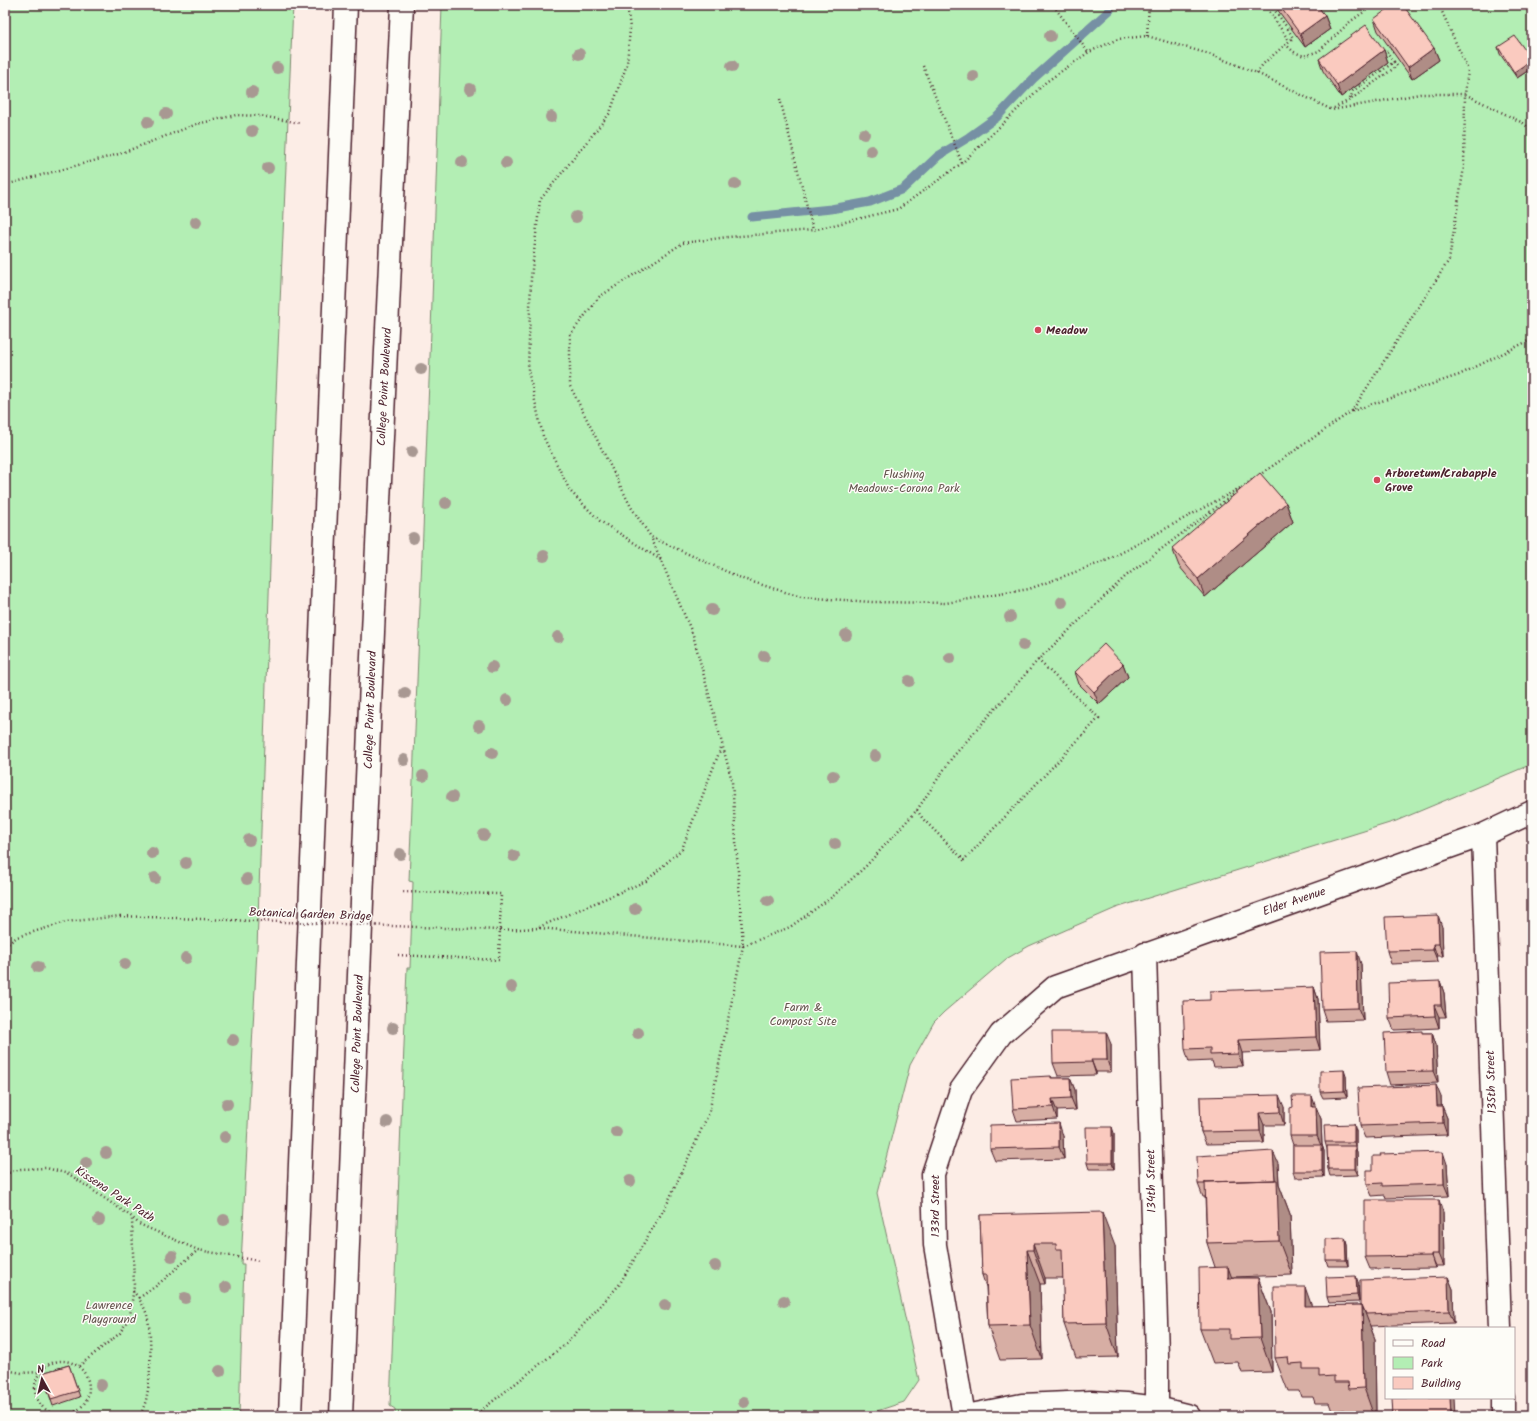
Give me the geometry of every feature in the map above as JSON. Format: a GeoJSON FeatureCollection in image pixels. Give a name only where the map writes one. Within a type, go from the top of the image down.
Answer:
{"type":"FeatureCollection","features":[{"type":"Feature","properties":{"kind":"main road"},"geometry":{"type":"LineString","coordinates":[[290,1416],[346,5]]}},
{"type":"Feature","properties":{"kind":"main road","name":"College Point Boulevard"},"geometry":{"type":"LineString","coordinates":[[341,1416],[373,632],[402,5]]}},
{"type":"Feature","properties":{"kind":"main road","name":"Elder Avenue"},"geometry":{"type":"LineString","coordinates":[[1055,987],[1482,835],[1532,812]]}},
{"type":"Feature","properties":{"kind":"main road","name":"135th Street"},"geometry":{"type":"LineString","coordinates":[[1482,835],[1500,1327]]}},
{"type":"Feature","properties":{"kind":"main road","name":"134th Street"},"geometry":{"type":"LineString","coordinates":[[1145,954],[1157,1355],[1157,1408]]}},
{"type":"Feature","properties":{"kind":"main road","name":"133rd Street"},"geometry":{"type":"LineString","coordinates":[[965,1416],[935,1245],[933,1174],[961,1090],[1001,1034],[1055,987]]}},
{"type":"Feature","properties":{"kind":"main road"},"geometry":{"type":"LineString","coordinates":[[1503,1399],[1503,1416]]}},
{"type":"Feature","properties":{"kind":"main road"},"geometry":{"type":"LineString","coordinates":[[965,1416],[1022,1405],[1091,1409],[1126,1404],[1157,1408],[1188,1416]]}},
{"type":"Feature","properties":{"kind":"path"},"geometry":{"type":"LineString","coordinates":[[627,5],[630,28],[628,64],[610,113],[540,200],[531,278],[528,370],[543,436],[570,491],[600,521],[661,560]]}},
{"type":"Feature","properties":{"kind":"path"},"geometry":{"type":"LineString","coordinates":[[1146,36],[1149,5]]}},
{"type":"Feature","properties":{"kind":"path"},"geometry":{"type":"LineString","coordinates":[[1265,5],[1289,42]]}},
{"type":"Feature","properties":{"kind":"path"},"geometry":{"type":"LineString","coordinates":[[1257,73],[1263,64],[1293,38],[1289,28],[1271,5]]}},
{"type":"Feature","properties":{"kind":"path"},"geometry":{"type":"LineString","coordinates":[[1285,44],[1294,52],[1304,56],[1319,51],[1351,21],[1374,5]]}},
{"type":"Feature","properties":{"kind":"path"},"geometry":{"type":"LineString","coordinates":[[1352,411],[1449,260],[1464,167],[1465,94],[1468,70],[1439,5]]}},
{"type":"Feature","properties":{"kind":"path"},"geometry":{"type":"LineString","coordinates":[[1056,9],[1088,52]]}},
{"type":"Feature","properties":{"kind":"path"},"geometry":{"type":"LineString","coordinates":[[474,1416],[567,1343],[619,1285],[667,1204],[709,1113],[743,946],[732,781],[693,635],[651,537],[631,507],[570,386],[570,335],[599,298],[683,243],[728,236],[813,230],[898,209],[962,163],[1046,82],[1088,52],[1118,39],[1146,36],[1209,54],[1257,73],[1332,110],[1420,94],[1465,94],[1523,123],[1532,131]]}},
{"type":"Feature","properties":{"kind":"path"},"geometry":{"type":"LineString","coordinates":[[1332,110],[1350,100],[1396,66],[1387,52],[1391,49]]}},
{"type":"Feature","properties":{"kind":"path"},"geometry":{"type":"LineString","coordinates":[[1350,100],[1354,91],[1360,85],[1394,62]]}},
{"type":"Feature","properties":{"kind":"path"},"geometry":{"type":"LineString","coordinates":[[924,66],[962,163]]}},
{"type":"Feature","properties":{"kind":"path"},"geometry":{"type":"LineString","coordinates":[[780,99],[813,230]]}},
{"type":"Feature","properties":{"kind":"path"},"geometry":{"type":"LineString","coordinates":[[5,185],[119,154],[197,124],[236,115],[261,116],[300,123]]}},
{"type":"Feature","properties":{"kind":"path"},"geometry":{"type":"LineString","coordinates":[[538,928],[743,946],[790,927],[832,897],[866,866],[917,810],[951,759],[1038,660],[1126,576],[1240,488],[1352,411],[1459,375],[1532,339]]}},
{"type":"Feature","properties":{"kind":"path"},"geometry":{"type":"LineString","coordinates":[[651,537],[743,579],[801,597],[872,602],[946,603],[1029,589],[1108,560],[1240,488]]}},
{"type":"Feature","properties":{"kind":"path"},"geometry":{"type":"LineString","coordinates":[[917,810],[923,819],[964,860],[1099,718],[1038,660]]}},
{"type":"Feature","properties":{"kind":"path"},"geometry":{"type":"LineString","coordinates":[[538,928],[646,881],[682,849],[722,745]]}},
{"type":"Feature","properties":{"kind":"path"},"geometry":{"type":"LineString","coordinates":[[398,955],[499,960],[501,894],[401,892]]}},
{"type":"Feature","properties":{"kind":"path","name":"Botanical Garden Bridge"},"geometry":{"type":"LineString","coordinates":[[5,946],[17,937],[66,922],[120,916],[500,930],[538,928]]}},
{"type":"Feature","properties":{"kind":"path","name":"Kissena Park Path"},"geometry":{"type":"LineString","coordinates":[[5,1174],[21,1169],[46,1168],[69,1174],[139,1224],[198,1250],[259,1261]]}},
{"type":"Feature","properties":{"kind":"path"},"geometry":{"type":"LineString","coordinates":[[79,1366],[120,1333],[130,1316],[133,1291],[132,1218]]}},
{"type":"Feature","properties":{"kind":"path"},"geometry":{"type":"LineString","coordinates":[[139,1298],[156,1286],[198,1250]]}},
{"type":"Feature","properties":{"kind":"path"},"geometry":{"type":"LineString","coordinates":[[133,1291],[139,1298],[147,1315],[149,1334],[150,1358],[147,1396],[140,1416]]}},
{"type":"Feature","properties":{"kind":"path"},"geometry":{"type":"LineString","coordinates":[[63,1361],[79,1366],[88,1381],[89,1389],[88,1398],[83,1405],[77,1411],[60,1415],[50,1412],[43,1407],[38,1400],[35,1390],[36,1381],[40,1372],[46,1366],[54,1362],[63,1361]]}},
{"type":"Feature","properties":{"kind":"path"},"geometry":{"type":"LineString","coordinates":[[5,1370],[22,1373],[40,1372]]}},
{"type":"Feature","properties":{"kind":"green space","name":"Lawrence Playground"},"geometry":{"type":"Polygon","coordinates":[[[5,5],[293,5],[275,418],[257,949],[241,1264],[244,1264],[239,1416],[5,1416],[5,5]]]}},
{"type":"Feature","properties":{"kind":"green space","name":"Flushing Meadows-Corona Park"},"geometry":{"type":"Polygon","coordinates":[[[442,5],[1532,5],[1532,764],[1396,821],[1116,908],[1029,946],[1006,959],[944,1012],[934,1022],[910,1065],[877,1193],[919,1380],[904,1402],[862,1416],[395,1416],[395,1409],[390,1406],[407,968],[410,968],[413,882],[409,881],[431,331],[442,5]]]}},
{"type":"Feature","properties":{"kind":"building"},"geometry":{"type":"Polygon","coordinates":[[[1279,5],[1317,5],[1325,16],[1300,34],[1279,5]]]}},
{"type":"Feature","properties":{"kind":"building"},"geometry":{"type":"Polygon","coordinates":[[[1393,5],[1403,5],[1434,48],[1408,67],[1374,19],[1393,5]]]}},
{"type":"Feature","properties":{"kind":"building"},"geometry":{"type":"Polygon","coordinates":[[[1366,25],[1384,50],[1337,85],[1319,59],[1366,25]]]}},
{"type":"Feature","properties":{"kind":"building"},"geometry":{"type":"Polygon","coordinates":[[[1515,36],[1532,60],[1514,72],[1498,47],[1515,36]]]}},
{"type":"Feature","properties":{"kind":"building"},"geometry":{"type":"Polygon","coordinates":[[[1260,473],[1286,503],[1198,579],[1172,548],[1260,473]]]}},
{"type":"Feature","properties":{"kind":"building"},"geometry":{"type":"Polygon","coordinates":[[[1104,644],[1123,664],[1094,692],[1075,672],[1104,644]]]}},
{"type":"Feature","properties":{"kind":"building"},"geometry":{"type":"Polygon","coordinates":[[[1438,915],[1439,944],[1433,944],[1433,950],[1387,951],[1385,917],[1438,915]]]}},
{"type":"Feature","properties":{"kind":"building"},"geometry":{"type":"Polygon","coordinates":[[[1357,951],[1358,1008],[1322,1009],[1320,952],[1357,951]]]}},
{"type":"Feature","properties":{"kind":"building"},"geometry":{"type":"Polygon","coordinates":[[[1440,981],[1441,1005],[1434,1005],[1435,1016],[1389,1018],[1388,983],[1440,981]]]}},
{"type":"Feature","properties":{"kind":"building"},"geometry":{"type":"Polygon","coordinates":[[[1314,987],[1316,1037],[1238,1040],[1238,1054],[1210,1055],[1210,1048],[1185,1049],[1183,1001],[1210,1000],[1210,991],[1314,987]]]}},
{"type":"Feature","properties":{"kind":"building"},"geometry":{"type":"Polygon","coordinates":[[[1422,1031],[1422,1033],[1432,1033],[1433,1071],[1386,1072],[1384,1033],[1422,1031]]]}},
{"type":"Feature","properties":{"kind":"building"},"geometry":{"type":"Polygon","coordinates":[[[1052,1032],[1106,1032],[1107,1060],[1053,1063],[1052,1032]]]}},
{"type":"Feature","properties":{"kind":"building"},"geometry":{"type":"Polygon","coordinates":[[[1344,1070],[1344,1091],[1320,1092],[1320,1071],[1344,1070]]]}},
{"type":"Feature","properties":{"kind":"building"},"geometry":{"type":"Polygon","coordinates":[[[1051,1076],[1051,1078],[1070,1078],[1071,1098],[1052,1099],[1053,1107],[1013,1109],[1011,1078],[1051,1076]]]}},
{"type":"Feature","properties":{"kind":"building"},"geometry":{"type":"Polygon","coordinates":[[[1436,1085],[1437,1106],[1442,1106],[1443,1123],[1360,1126],[1358,1088],[1436,1085]]]}},
{"type":"Feature","properties":{"kind":"building"},"geometry":{"type":"Polygon","coordinates":[[[1279,1095],[1280,1112],[1259,1113],[1260,1131],[1201,1132],[1200,1097],[1279,1095]]]}},
{"type":"Feature","properties":{"kind":"building"},"geometry":{"type":"Polygon","coordinates":[[[1292,1096],[1312,1096],[1312,1107],[1316,1107],[1317,1136],[1290,1136],[1290,1108],[1293,1107],[1292,1096]]]}},
{"type":"Feature","properties":{"kind":"building"},"geometry":{"type":"Polygon","coordinates":[[[1059,1123],[1059,1147],[990,1149],[990,1125],[1059,1123]]]}},
{"type":"Feature","properties":{"kind":"building"},"geometry":{"type":"Polygon","coordinates":[[[1354,1124],[1354,1142],[1325,1142],[1324,1125],[1354,1124]]]}},
{"type":"Feature","properties":{"kind":"building"},"geometry":{"type":"Polygon","coordinates":[[[1086,1127],[1112,1127],[1112,1163],[1087,1163],[1086,1127]]]}},
{"type":"Feature","properties":{"kind":"building"},"geometry":{"type":"Polygon","coordinates":[[[1293,1145],[1322,1145],[1322,1171],[1293,1171],[1293,1145]]]}},
{"type":"Feature","properties":{"kind":"building"},"geometry":{"type":"Polygon","coordinates":[[[1327,1146],[1355,1146],[1355,1169],[1328,1169],[1327,1146]]]}},
{"type":"Feature","properties":{"kind":"building"},"geometry":{"type":"Polygon","coordinates":[[[1273,1151],[1275,1180],[1205,1182],[1205,1184],[1198,1184],[1197,1156],[1273,1151]]]}},
{"type":"Feature","properties":{"kind":"building"},"geometry":{"type":"Polygon","coordinates":[[[1443,1152],[1444,1184],[1382,1186],[1382,1183],[1367,1184],[1367,1170],[1373,1170],[1373,1156],[1381,1156],[1380,1154],[1443,1152]]]}},
{"type":"Feature","properties":{"kind":"building"},"geometry":{"type":"Polygon","coordinates":[[[1277,1180],[1279,1241],[1207,1243],[1205,1182],[1277,1180]]]}},
{"type":"Feature","properties":{"kind":"building"},"geometry":{"type":"Polygon","coordinates":[[[1365,1200],[1439,1200],[1439,1254],[1431,1254],[1431,1256],[1365,1257],[1365,1200]]]}},
{"type":"Feature","properties":{"kind":"building"},"geometry":{"type":"Polygon","coordinates":[[[1102,1212],[1106,1323],[1064,1324],[1062,1249],[1056,1249],[1056,1244],[1033,1244],[1033,1250],[1027,1250],[1030,1325],[988,1326],[986,1275],[982,1275],[980,1215],[1102,1212]]]}},
{"type":"Feature","properties":{"kind":"building"},"geometry":{"type":"Polygon","coordinates":[[[1345,1238],[1346,1260],[1326,1260],[1326,1239],[1345,1238]]]}},
{"type":"Feature","properties":{"kind":"building"},"geometry":{"type":"Polygon","coordinates":[[[1228,1267],[1228,1278],[1258,1278],[1260,1338],[1229,1339],[1229,1329],[1200,1329],[1199,1268],[1228,1267]]]}},
{"type":"Feature","properties":{"kind":"building"},"geometry":{"type":"Polygon","coordinates":[[[1356,1276],[1357,1295],[1327,1297],[1326,1277],[1356,1276]]]}},
{"type":"Feature","properties":{"kind":"building"},"geometry":{"type":"Polygon","coordinates":[[[1448,1277],[1449,1311],[1366,1314],[1362,1305],[1360,1305],[1360,1280],[1448,1277]]]}},
{"type":"Feature","properties":{"kind":"building"},"geometry":{"type":"Polygon","coordinates":[[[1274,1287],[1305,1287],[1305,1306],[1362,1305],[1364,1388],[1349,1389],[1348,1382],[1334,1382],[1334,1376],[1319,1377],[1319,1369],[1303,1369],[1303,1363],[1289,1364],[1288,1357],[1275,1358],[1274,1287]]]}},
{"type":"Feature","properties":{"kind":"building"},"geometry":{"type":"Polygon","coordinates":[[[69,1365],[78,1391],[51,1399],[42,1373],[69,1365]]]}},
{"type":"Feature","properties":{"kind":"building"},"geometry":{"type":"Polygon","coordinates":[[[1392,1399],[1450,1399],[1451,1416],[1393,1416],[1392,1399]]]}},
{"type":"Feature","properties":{"kind":"waterway"},"geometry":{"type":"LineString","coordinates":[[752,217],[831,209],[870,202],[903,189],[938,156],[969,137],[997,117],[1033,79],[1110,10]]}},
{"type":"Feature","properties":{"kind":"place","name":"Meadow"},"geometry":{"type":"Point","coordinates":[1038,330]}},
{"type":"Feature","properties":{"kind":"place","name":"Arboretum/Crabapple Grove"},"geometry":{"type":"Point","coordinates":[1377,480]}},
{"type":"Feature","properties":{"kind":"park label","name":"Farm & Compost Site"},"geometry":{"type":"Point","coordinates":[803,1014]}}]}
